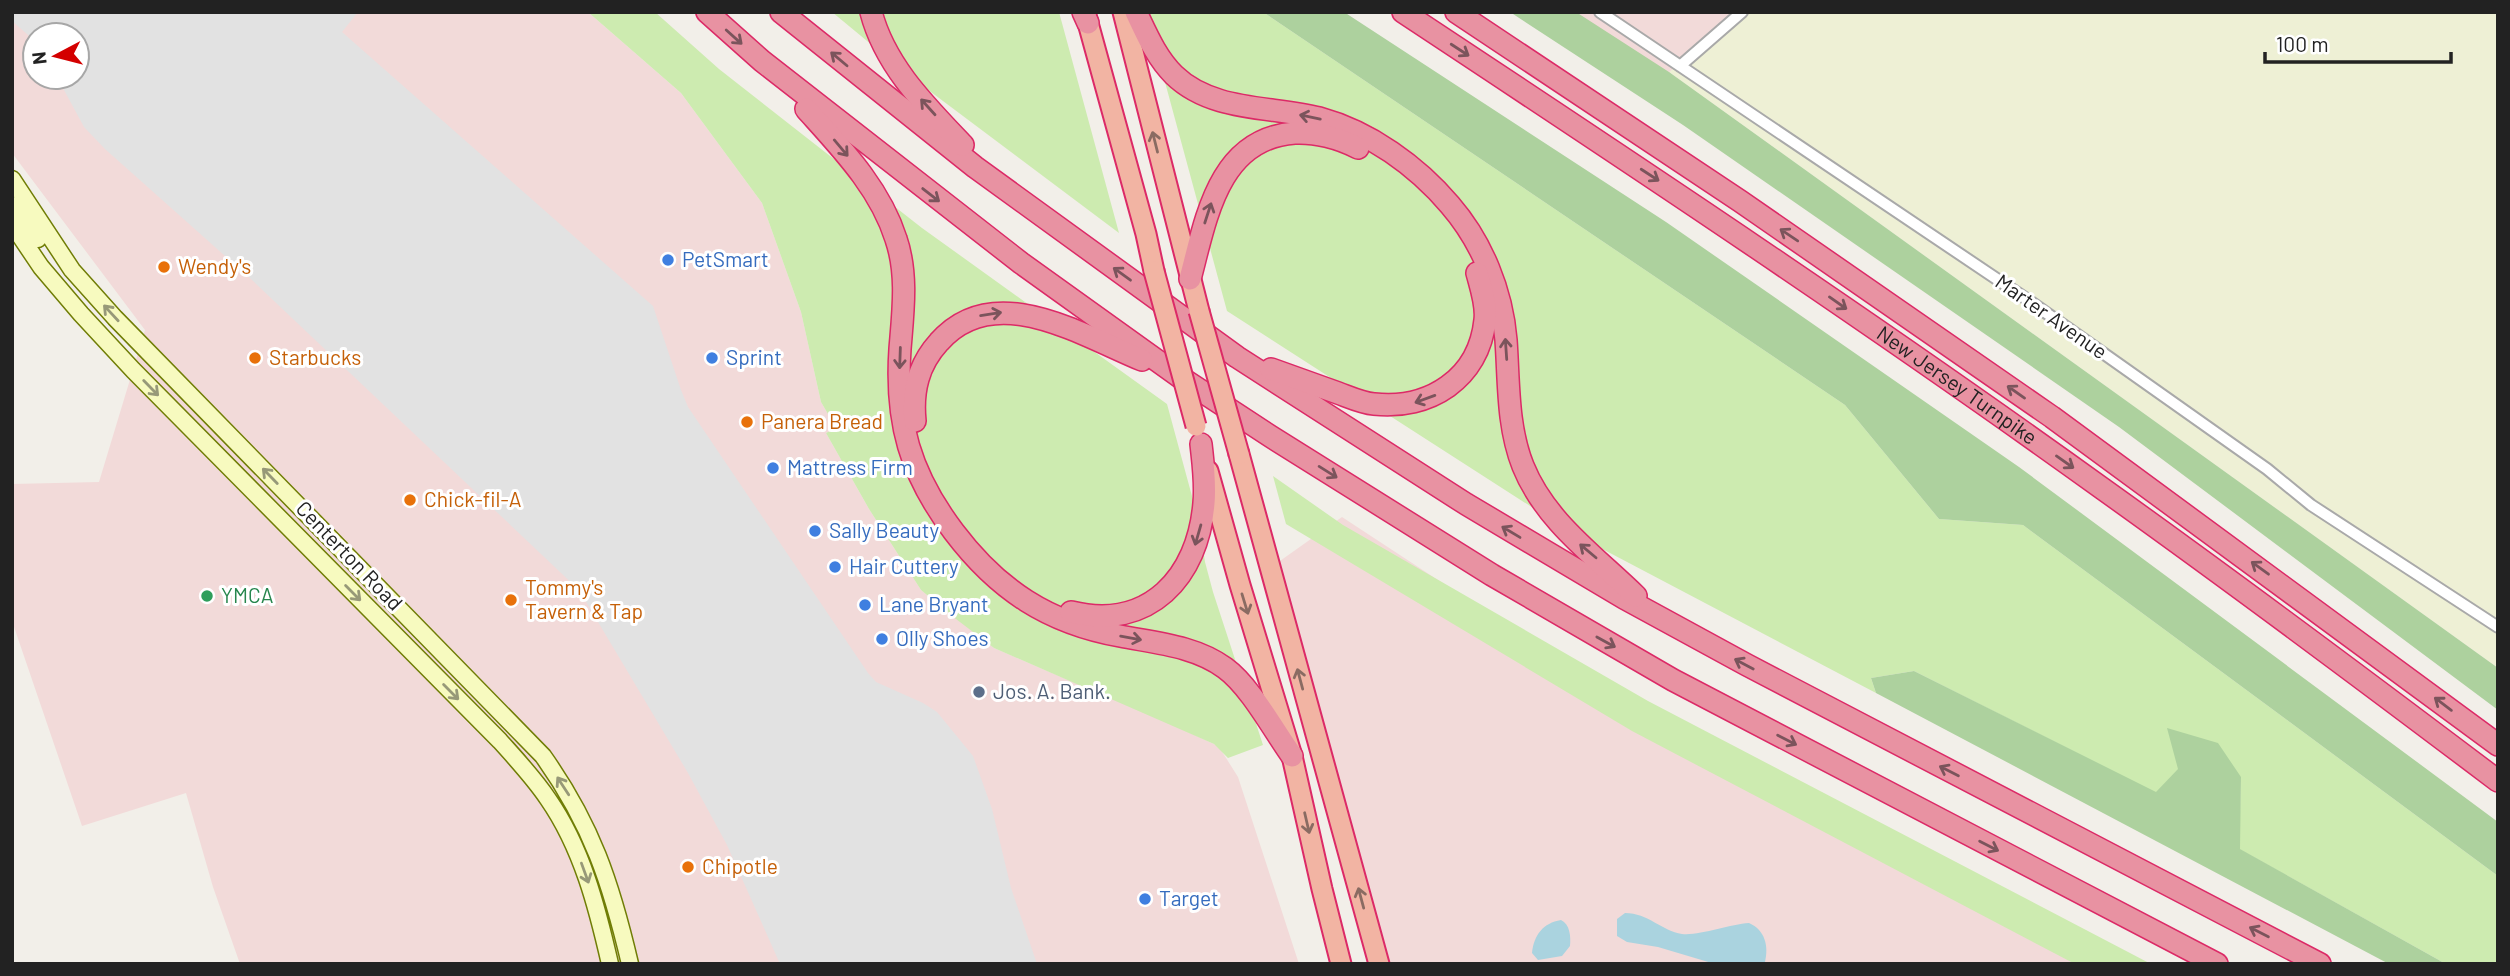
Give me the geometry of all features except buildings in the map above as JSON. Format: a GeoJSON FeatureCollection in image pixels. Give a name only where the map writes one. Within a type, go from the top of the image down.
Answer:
{"type":"FeatureCollection","features":[{"type":"Feature","properties":{"kind":"highway"},"geometry":{"type":"LineString","coordinates":[[707,12],[762,61],[1021,263],[1180,377],[1410,524],[1582,628],[1727,709],[2217,964]]}},
{"type":"Feature","properties":{"kind":"highway"},"geometry":{"type":"LineString","coordinates":[[781,12],[910,117],[1008,192],[1237,357],[1475,510],[1655,615],[2320,964]]}},
{"type":"Feature","properties":{"kind":"highway"},"geometry":{"type":"LineString","coordinates":[[871,12],[883,44],[915,93],[1008,192]]}},
{"type":"Feature","properties":{"kind":"highway"},"geometry":{"type":"LineString","coordinates":[[1123,12],[1190,279],[1379,964]]}},
{"type":"Feature","properties":{"kind":"highway"},"geometry":{"type":"LineString","coordinates":[[1136,12],[1158,57],[1176,77],[1199,93],[1227,102],[1321,119],[1351,130],[1406,163],[1451,205],[1483,254],[1497,293],[1506,337],[1514,433],[1522,464],[1535,492],[1576,541],[1655,615]]}},
{"type":"Feature","properties":{"kind":"highway","name":"New Jersey Turnpike"},"geometry":{"type":"LineString","coordinates":[[1404,12],[1678,194],[2105,490],[2498,781]]}},
{"type":"Feature","properties":{"kind":"highway","name":"New Jersey Turnpike"},"geometry":{"type":"LineString","coordinates":[[1456,12],[1729,194],[2029,401],[2225,542],[2498,745]]}},
{"type":"Feature","properties":{"kind":"highway"},"geometry":{"type":"LineString","coordinates":[[1085,16],[1146,234],[1198,435],[1292,757],[1341,964]]}},
{"type":"Feature","properties":{"kind":"highway"},"geometry":{"type":"LineString","coordinates":[[762,61],[855,165],[872,188],[896,238],[902,266],[904,296],[900,380],[903,430],[918,474],[953,531],[1005,585],[1046,614],[1094,631],[1194,652],[1223,667],[1237,677],[1292,757]]}},
{"type":"Feature","properties":{"kind":"highway"},"geometry":{"type":"LineString","coordinates":[[1190,279],[1207,216],[1225,174],[1240,156],[1258,142],[1281,134],[1304,133],[1352,145],[1399,175],[1443,218],[1462,243],[1475,267],[1483,293],[1486,318],[1481,342],[1471,363],[1456,380],[1439,394],[1418,402],[1395,406],[1370,404],[1237,357]]}},
{"type":"Feature","properties":{"kind":"highway"},"geometry":{"type":"LineString","coordinates":[[1180,377],[1038,317],[1013,312],[988,313],[964,321],[944,335],[928,354],[918,377],[913,402],[916,429],[924,457],[937,485],[975,540],[996,563],[1019,583],[1044,599],[1068,611],[1093,617],[1119,616],[1143,608],[1163,595],[1192,555],[1200,530],[1204,503],[1205,475],[1198,435]]}},
{"type":"Feature","properties":{"kind":"main road","name":"Centerton Road"},"geometry":{"type":"LineString","coordinates":[[12,179],[72,270],[115,318],[543,756],[571,798],[594,844],[612,893],[630,964]]}},
{"type":"Feature","properties":{"kind":"main road"},"geometry":{"type":"LineString","coordinates":[[12,205],[50,257],[72,270]]}},
{"type":"Feature","properties":{"kind":"main road","name":"Centerton Road"},"geometry":{"type":"LineString","coordinates":[[12,224],[41,267],[103,338],[500,741],[533,779],[549,800],[574,845],[592,894],[610,964]]}},
{"type":"Feature","properties":{"kind":"street","name":"Marter Avenue"},"geometry":{"type":"LineString","coordinates":[[1600,12],[2039,308],[2267,469],[2311,505],[2498,627]]}},
{"type":"Feature","properties":{"kind":"street"},"geometry":{"type":"LineString","coordinates":[[1680,66],[1742,12]]}},
{"type":"Feature","properties":{"kind":"shaded area"},"geometry":{"type":"Polygon","coordinates":[[[12,12],[588,12],[681,93],[762,203],[801,312],[821,402],[828,414],[832,430],[826,433],[869,509],[921,590],[994,648],[1164,721],[1214,744],[1221,750],[1238,777],[1299,964],[240,964],[213,887],[186,793],[82,826],[12,621],[12,484],[99,482],[145,330],[12,153],[12,12]]]}},
{"type":"Feature","properties":{"kind":"shaded area"},"geometry":{"type":"Polygon","coordinates":[[[12,12],[358,12],[342,32],[653,306],[688,407],[868,673],[876,682],[937,712],[973,756],[992,809],[1011,888],[1037,964],[780,964],[727,845],[688,773],[579,590],[252,280],[105,149],[84,127],[65,91],[91,91],[91,21],[21,21],[21,29],[12,21],[12,12]]]}},
{"type":"Feature","properties":{"kind":"shaded area"},"geometry":{"type":"Polygon","coordinates":[[[1517,12],[1742,12],[1646,95],[1517,12]]]}},
{"type":"Feature","properties":{"kind":"shaded area"},"geometry":{"type":"Polygon","coordinates":[[[1342,517],[1476,605],[1696,735],[2145,964],[1379,964],[1270,568],[1342,517]]]}},
{"type":"Feature","properties":{"kind":"green space"},"geometry":{"type":"Polygon","coordinates":[[[588,12],[655,12],[719,69],[922,228],[1167,404],[1199,522],[1213,592],[1263,745],[1228,758],[1214,744],[994,648],[921,590],[869,509],[826,433],[832,430],[828,414],[821,402],[801,312],[762,203],[681,93],[588,12]]]}},
{"type":"Feature","properties":{"kind":"green space"},"geometry":{"type":"Polygon","coordinates":[[[832,12],[1059,12],[1119,233],[907,74],[832,12]]]}},
{"type":"Feature","properties":{"kind":"green space"},"geometry":{"type":"Polygon","coordinates":[[[1146,12],[1263,12],[1845,405],[1939,519],[2023,525],[2498,876],[2498,964],[2446,964],[2239,849],[2241,777],[2179,769],[2156,793],[1914,671],[1871,678],[1876,693],[1572,533],[1227,311],[1146,12]]]}},
{"type":"Feature","properties":{"kind":"green space"},"geometry":{"type":"Polygon","coordinates":[[[1263,12],[1344,12],[1666,222],[2019,467],[2498,822],[2498,876],[2023,525],[1939,519],[1845,405],[1263,12]]]}},
{"type":"Feature","properties":{"kind":"green space"},"geometry":{"type":"Polygon","coordinates":[[[1510,12],[1576,12],[1669,72],[2498,668],[2498,710],[2119,427],[1683,125],[1510,12]]]}},
{"type":"Feature","properties":{"kind":"green space"},"geometry":{"type":"Polygon","coordinates":[[[1744,12],[2498,12],[2498,668],[1669,72],[1744,12]]]}},
{"type":"Feature","properties":{"kind":"green space"},"geometry":{"type":"Polygon","coordinates":[[[1273,476],[1343,525],[1648,701],[2151,964],[2075,964],[1632,731],[1286,524],[1273,476]]]}},
{"type":"Feature","properties":{"kind":"green space"},"geometry":{"type":"Polygon","coordinates":[[[1914,671],[2156,792],[2178,769],[2167,728],[2218,743],[2241,777],[2240,849],[2446,964],[2389,964],[1876,693],[1871,678],[1914,671]]]}},
{"type":"Feature","properties":{"kind":"water"},"geometry":{"type":"Polygon","coordinates":[[[1625,913],[1641,916],[1682,934],[1749,923],[1762,934],[1766,950],[1765,962],[1715,964],[1658,947],[1627,942],[1617,936],[1617,919],[1625,913]]]}},
{"type":"Feature","properties":{"kind":"water"},"geometry":{"type":"Polygon","coordinates":[[[1561,920],[1568,928],[1570,946],[1562,956],[1538,960],[1532,953],[1537,935],[1544,927],[1561,920]]]}},
{"type":"Feature","properties":{"kind":"place","name":"PetSmart"},"geometry":{"type":"Point","coordinates":[668,260]}},
{"type":"Feature","properties":{"kind":"place","name":"Wendy's"},"geometry":{"type":"Point","coordinates":[164,267]}},
{"type":"Feature","properties":{"kind":"place","name":"Starbucks"},"geometry":{"type":"Point","coordinates":[255,358]}},
{"type":"Feature","properties":{"kind":"place","name":"Sprint"},"geometry":{"type":"Point","coordinates":[712,358]}},
{"type":"Feature","properties":{"kind":"place","name":"Panera Bread"},"geometry":{"type":"Point","coordinates":[747,422]}},
{"type":"Feature","properties":{"kind":"place","name":"Mattress Firm"},"geometry":{"type":"Point","coordinates":[773,468]}},
{"type":"Feature","properties":{"kind":"place","name":"Chick-fil-A"},"geometry":{"type":"Point","coordinates":[410,500]}},
{"type":"Feature","properties":{"kind":"place","name":"Sally Beauty"},"geometry":{"type":"Point","coordinates":[815,531]}},
{"type":"Feature","properties":{"kind":"place","name":"Hair Cuttery"},"geometry":{"type":"Point","coordinates":[835,567]}},
{"type":"Feature","properties":{"kind":"place","name":"YMCA"},"geometry":{"type":"Point","coordinates":[207,596]}},
{"type":"Feature","properties":{"kind":"place","name":"Tommy's Tavern & Tap"},"geometry":{"type":"Point","coordinates":[511,600]}},
{"type":"Feature","properties":{"kind":"place","name":"Lane Bryant"},"geometry":{"type":"Point","coordinates":[865,605]}},
{"type":"Feature","properties":{"kind":"place","name":"Olly Shoes"},"geometry":{"type":"Point","coordinates":[882,639]}},
{"type":"Feature","properties":{"kind":"place","name":"Jos. A. Bank."},"geometry":{"type":"Point","coordinates":[979,692]}},
{"type":"Feature","properties":{"kind":"place","name":"Chipotle"},"geometry":{"type":"Point","coordinates":[688,867]}},
{"type":"Feature","properties":{"kind":"place","name":"Target"},"geometry":{"type":"Point","coordinates":[1145,899]}}]}
